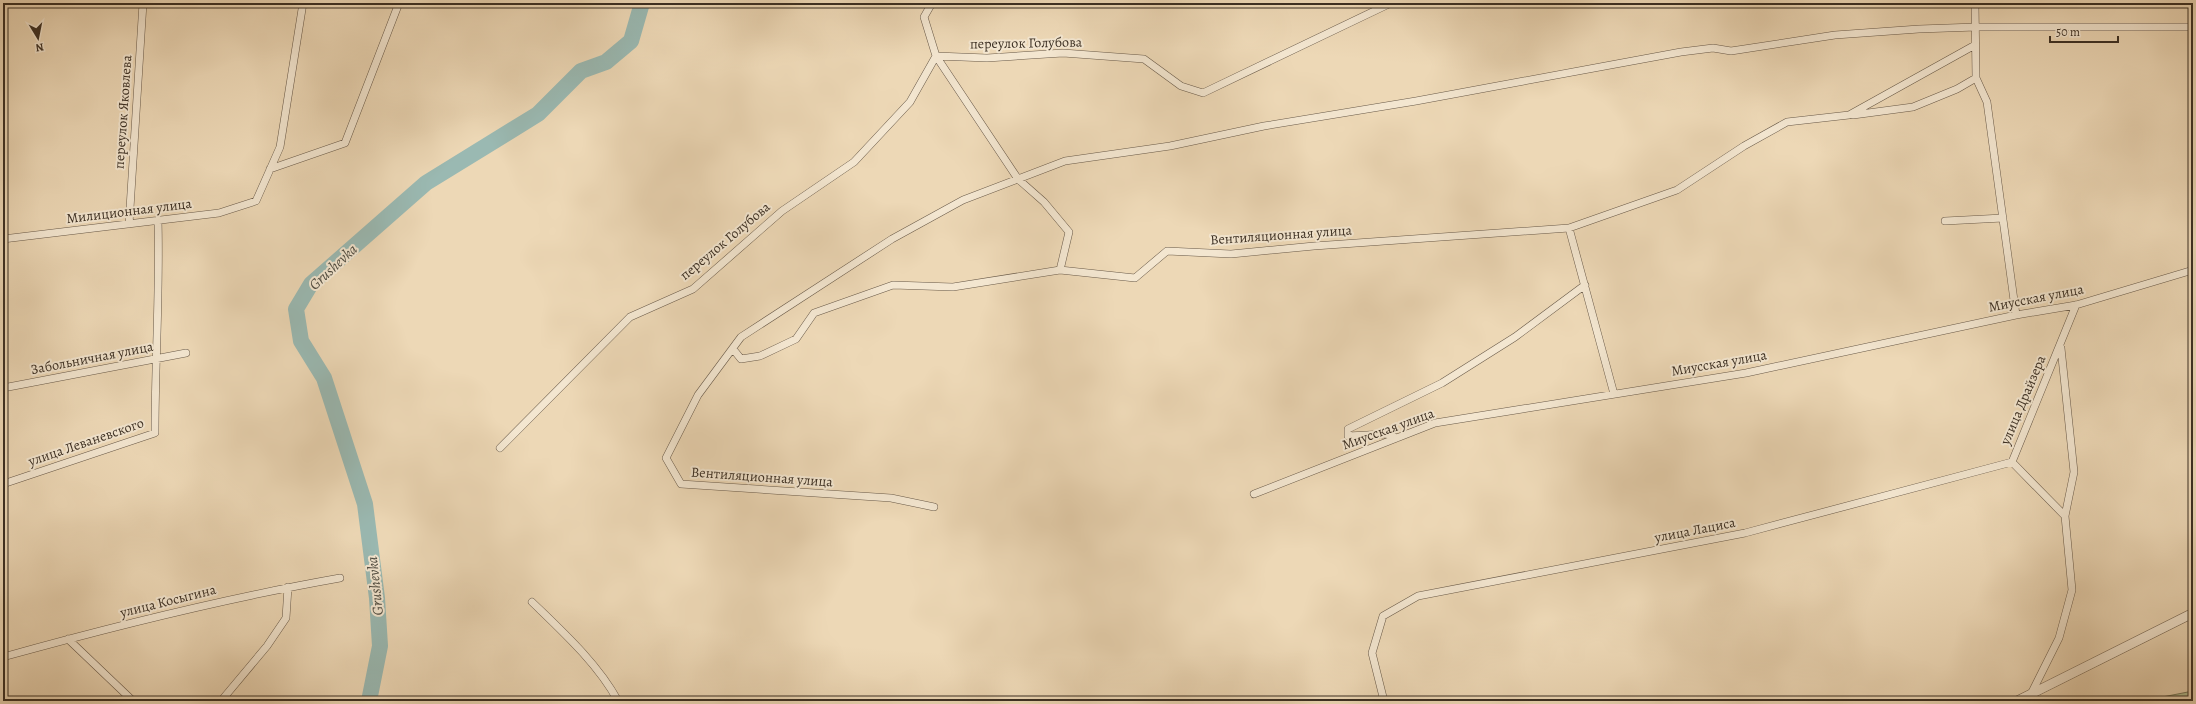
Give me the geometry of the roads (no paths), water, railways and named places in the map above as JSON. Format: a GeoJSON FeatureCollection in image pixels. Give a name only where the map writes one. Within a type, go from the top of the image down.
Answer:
{"type":"FeatureCollection","features":[{"type":"Feature","properties":{"kind":"street","name":"переулок Яковлева"},"geometry":{"type":"LineString","coordinates":[[129,224],[143,3]]}},
{"type":"Feature","properties":{"kind":"street"},"geometry":{"type":"LineString","coordinates":[[270,169],[280,147],[303,3]]}},
{"type":"Feature","properties":{"kind":"street"},"geometry":{"type":"LineString","coordinates":[[270,169],[345,143],[399,3]]}},
{"type":"Feature","properties":{"kind":"street"},"geometry":{"type":"LineString","coordinates":[[932,3],[924,17],[936,56],[1018,179],[1044,202],[1069,232],[1060,270]]}},
{"type":"Feature","properties":{"kind":"street","name":"переулок Голубова"},"geometry":{"type":"LineString","coordinates":[[500,448],[630,317],[693,289],[782,210],[854,162],[910,102],[936,56],[987,58],[1063,53],[1144,59],[1181,86],[1203,92],[1391,3]]}},
{"type":"Feature","properties":{"kind":"street"},"geometry":{"type":"LineString","coordinates":[[1975,3],[1976,78],[1987,102],[2016,315]]}},
{"type":"Feature","properties":{"kind":"street"},"geometry":{"type":"LineString","coordinates":[[733,349],[741,337],[892,239],[963,200],[1065,161],[1170,146],[1264,126],[1431,99],[1681,52],[1713,48],[1731,50],[1835,35],[1976,27],[2193,27]]}},
{"type":"Feature","properties":{"kind":"street","name":"Вентиляционная улица"},"geometry":{"type":"LineString","coordinates":[[1849,115],[1975,45]]}},
{"type":"Feature","properties":{"kind":"street","name":"Вентиляционная улица"},"geometry":{"type":"LineString","coordinates":[[934,507],[891,498],[681,484],[666,458],[698,395],[733,349],[741,359],[760,356],[796,339],[814,313],[893,285],[953,287],[1060,270],[1135,278],[1167,251],[1231,254],[1314,246],[1569,228],[1676,190],[1744,146],[1787,122],[1913,107],[1957,89],[1976,78]]}},
{"type":"Feature","properties":{"kind":"street","name":"Милиционная улица"},"geometry":{"type":"LineString","coordinates":[[3,239],[219,213],[256,201],[270,169]]}},
{"type":"Feature","properties":{"kind":"street"},"geometry":{"type":"LineString","coordinates":[[1945,221],[2003,218]]}},
{"type":"Feature","properties":{"kind":"street"},"geometry":{"type":"LineString","coordinates":[[155,360],[160,280],[158,220]]}},
{"type":"Feature","properties":{"kind":"street"},"geometry":{"type":"LineString","coordinates":[[1569,228],[1614,394]]}},
{"type":"Feature","properties":{"kind":"street","name":"Миусская улица"},"geometry":{"type":"LineString","coordinates":[[1254,494],[1435,423],[1746,373],[2016,315],[2076,305],[2193,270]]}},
{"type":"Feature","properties":{"kind":"street"},"geometry":{"type":"LineString","coordinates":[[1398,438],[1386,434],[1348,436],[1348,429],[1442,383],[1515,337],[1585,285]]}},
{"type":"Feature","properties":{"kind":"street","name":"улица Драйзера"},"geometry":{"type":"LineString","coordinates":[[2065,516],[2012,462],[2061,346],[2076,305]]}},
{"type":"Feature","properties":{"kind":"street"},"geometry":{"type":"LineString","coordinates":[[2031,694],[2059,638],[2072,590],[2065,516],[2074,472],[2061,346]]}},
{"type":"Feature","properties":{"kind":"street","name":"Забольничная улица"},"geometry":{"type":"LineString","coordinates":[[3,388],[186,354]]}},
{"type":"Feature","properties":{"kind":"street","name":"улица Леваневского"},"geometry":{"type":"LineString","coordinates":[[3,484],[155,433],[155,360]]}},
{"type":"Feature","properties":{"kind":"street","name":"улица Лациса"},"geometry":{"type":"LineString","coordinates":[[1384,701],[1372,653],[1383,616],[1418,596],[1745,533],[2012,462]]}},
{"type":"Feature","properties":{"kind":"street","name":"улица Косыгина"},"geometry":{"type":"LineString","coordinates":[[3,657],[68,639],[240,596],[340,578]]}},
{"type":"Feature","properties":{"kind":"street"},"geometry":{"type":"LineString","coordinates":[[221,701],[267,646],[286,618],[288,587]]}},
{"type":"Feature","properties":{"kind":"street"},"geometry":{"type":"LineString","coordinates":[[532,602],[559,628],[610,685],[618,701]]}},
{"type":"Feature","properties":{"kind":"street"},"geometry":{"type":"LineString","coordinates":[[2017,701],[2193,613]]}},
{"type":"Feature","properties":{"kind":"street"},"geometry":{"type":"LineString","coordinates":[[68,639],[133,701]]}},
{"type":"Feature","properties":{"kind":"waterway","name":"Grushevka"},"geometry":{"type":"LineString","coordinates":[[369,701],[380,646],[377,598],[365,504],[324,378],[301,341],[296,309],[311,284],[426,183],[538,114],[581,71],[606,62],[631,41],[642,3]]}}]}
